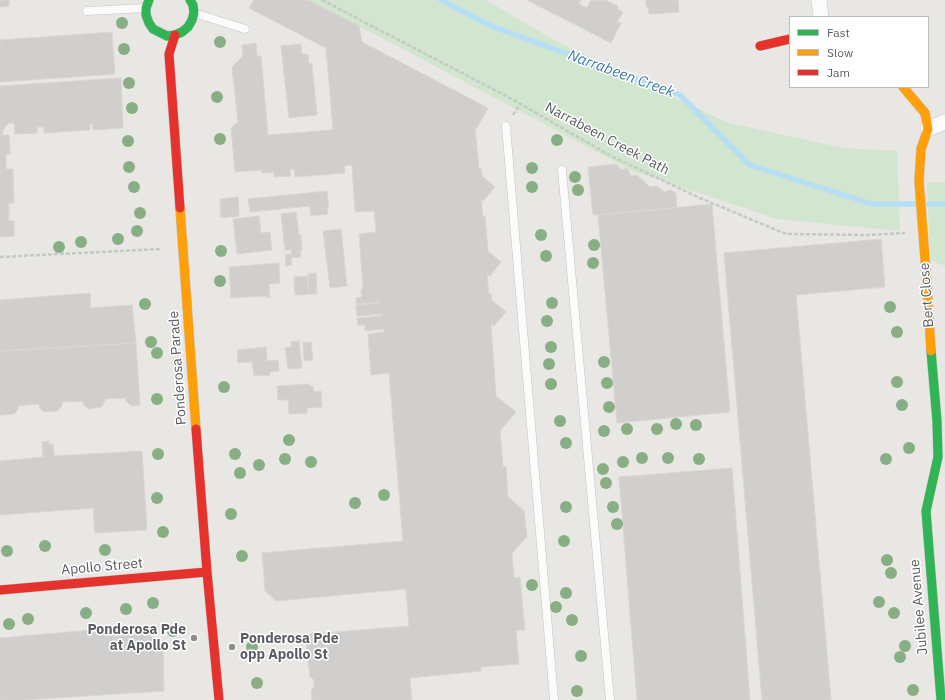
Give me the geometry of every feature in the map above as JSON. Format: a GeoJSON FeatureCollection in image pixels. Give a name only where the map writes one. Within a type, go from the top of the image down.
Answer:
{"type":"FeatureCollection","features":[{"type":"Feature","properties":{"kind":"street"},"geometry":{"type":"LineString","coordinates":[[148,4],[146,16],[149,23],[153,29],[160,34],[167,36],[182,32],[188,27],[194,13],[193,5],[190,0]]}},
{"type":"Feature","properties":{"kind":"street"},"geometry":{"type":"LineString","coordinates":[[819,0],[821,16]]}},
{"type":"Feature","properties":{"kind":"street","name":"Ponderosa Parade"},"geometry":{"type":"LineString","coordinates":[[175,35],[170,54],[171,80],[207,572],[219,700]]}},
{"type":"Feature","properties":{"kind":"street"},"geometry":{"type":"LineString","coordinates":[[760,46],[789,38]]}},
{"type":"Feature","properties":{"kind":"street"},"geometry":{"type":"LineString","coordinates":[[904,88],[925,113],[928,129],[945,122]]}},
{"type":"Feature","properties":{"kind":"street","name":"Bert Close"},"geometry":{"type":"LineString","coordinates":[[926,511],[938,456],[937,421],[919,181],[921,149],[928,129]]}},
{"type":"Feature","properties":{"kind":"street","name":"Jubilee Avenue"},"geometry":{"type":"LineString","coordinates":[[926,511],[941,700]]}},
{"type":"Feature","properties":{"kind":"street","name":"Apollo Street"},"geometry":{"type":"LineString","coordinates":[[0,590],[207,572]]}},
{"type":"Feature","properties":{"kind":"lane"},"geometry":{"type":"LineString","coordinates":[[87,11],[148,4]]}},
{"type":"Feature","properties":{"kind":"lane"},"geometry":{"type":"LineString","coordinates":[[194,13],[244,29]]}},
{"type":"Feature","properties":{"kind":"lane"},"geometry":{"type":"LineString","coordinates":[[506,126],[554,700]]}},
{"type":"Feature","properties":{"kind":"lane"},"geometry":{"type":"LineString","coordinates":[[562,170],[610,700]]}},
{"type":"Feature","properties":{"kind":"path","name":"Narrabeen Creek Path"},"geometry":{"type":"LineString","coordinates":[[322,0],[512,99],[611,156],[700,198],[786,234],[867,235],[923,232]]}},
{"type":"Feature","properties":{"kind":"path"},"geometry":{"type":"LineString","coordinates":[[0,257],[160,249]]}},
{"type":"Feature","properties":{"kind":"green space"},"geometry":{"type":"Polygon","coordinates":[[[310,0],[486,0],[554,40],[728,123],[844,148],[897,151],[900,231],[777,219],[633,171],[310,0]]]}},
{"type":"Feature","properties":{"kind":"green space"},"geometry":{"type":"Polygon","coordinates":[[[945,182],[945,266],[930,260],[927,183],[945,182]]]}},
{"type":"Feature","properties":{"kind":"building"},"geometry":{"type":"Polygon","coordinates":[[[0,0],[9,0],[9,6],[0,7],[0,0]]]}},
{"type":"Feature","properties":{"kind":"building"},"geometry":{"type":"Polygon","coordinates":[[[254,0],[309,0],[359,26],[362,42],[488,108],[477,128],[475,127],[479,169],[481,169],[482,176],[495,187],[483,201],[481,200],[483,217],[485,216],[488,251],[501,262],[490,276],[487,274],[489,294],[491,294],[492,300],[506,312],[494,326],[491,323],[496,396],[516,412],[500,431],[503,467],[506,466],[508,497],[524,511],[527,537],[512,553],[514,578],[520,577],[525,630],[516,630],[519,664],[481,667],[481,671],[410,678],[412,700],[312,700],[311,691],[314,686],[314,680],[310,677],[306,643],[310,637],[310,634],[409,626],[406,589],[276,601],[265,591],[262,553],[403,541],[389,373],[371,375],[368,334],[384,332],[384,329],[365,331],[365,325],[358,325],[357,318],[381,316],[382,314],[357,316],[356,305],[380,303],[356,304],[356,298],[362,297],[361,291],[363,288],[359,234],[376,232],[374,211],[355,212],[352,165],[344,166],[345,173],[295,177],[294,169],[290,169],[291,176],[274,177],[274,172],[262,173],[262,170],[235,172],[231,128],[238,122],[232,67],[243,56],[242,45],[256,43],[257,56],[261,56],[268,135],[333,130],[326,48],[249,8],[254,0]]]}},
{"type":"Feature","properties":{"kind":"building"},"geometry":{"type":"Polygon","coordinates":[[[527,0],[581,0],[579,4],[587,8],[591,0],[605,0],[618,6],[617,9],[623,12],[617,22],[621,23],[611,43],[527,0]]]}},
{"type":"Feature","properties":{"kind":"building"},"geometry":{"type":"Polygon","coordinates":[[[646,0],[678,0],[679,12],[649,14],[648,7],[646,7],[646,0]]]}},
{"type":"Feature","properties":{"kind":"building"},"geometry":{"type":"Polygon","coordinates":[[[112,32],[115,74],[0,82],[0,40],[112,32]]]}},
{"type":"Feature","properties":{"kind":"building"},"geometry":{"type":"Polygon","coordinates":[[[301,44],[302,54],[308,54],[309,63],[312,64],[317,115],[289,118],[281,46],[301,44]]]}},
{"type":"Feature","properties":{"kind":"building"},"geometry":{"type":"Polygon","coordinates":[[[121,78],[123,128],[93,130],[93,124],[90,124],[90,130],[44,133],[44,127],[37,127],[37,133],[15,134],[14,123],[8,123],[2,132],[3,135],[9,135],[10,154],[6,154],[6,169],[13,169],[14,203],[9,203],[9,221],[14,221],[14,236],[0,237],[0,86],[121,78]]]}},
{"type":"Feature","properties":{"kind":"building"},"geometry":{"type":"Polygon","coordinates":[[[616,164],[622,170],[627,168],[631,176],[637,175],[650,187],[657,186],[664,192],[671,190],[676,193],[677,208],[593,215],[588,167],[616,164]]]}},
{"type":"Feature","properties":{"kind":"building"},"geometry":{"type":"Polygon","coordinates":[[[327,191],[329,207],[327,208],[328,214],[311,216],[310,206],[250,212],[248,199],[327,191]]]}},
{"type":"Feature","properties":{"kind":"building"},"geometry":{"type":"Polygon","coordinates":[[[238,197],[239,216],[221,218],[220,199],[238,197]]]}},
{"type":"Feature","properties":{"kind":"building"},"geometry":{"type":"Polygon","coordinates":[[[712,204],[730,412],[617,423],[598,215],[712,204]]]}},
{"type":"Feature","properties":{"kind":"building"},"geometry":{"type":"Polygon","coordinates":[[[296,212],[299,235],[301,235],[301,257],[291,258],[292,265],[286,266],[285,255],[292,254],[291,250],[285,250],[281,214],[296,212]]]}},
{"type":"Feature","properties":{"kind":"building"},"geometry":{"type":"Polygon","coordinates":[[[259,216],[261,233],[270,232],[272,250],[237,254],[233,219],[259,216]]]}},
{"type":"Feature","properties":{"kind":"building"},"geometry":{"type":"Polygon","coordinates":[[[341,229],[347,286],[330,288],[323,231],[341,229]]]}},
{"type":"Feature","properties":{"kind":"building"},"geometry":{"type":"Polygon","coordinates":[[[881,239],[885,287],[796,295],[831,700],[762,700],[724,253],[881,239]]]}},
{"type":"Feature","properties":{"kind":"building"},"geometry":{"type":"Polygon","coordinates":[[[279,263],[280,283],[269,284],[270,298],[263,296],[231,298],[229,267],[279,263]]]}},
{"type":"Feature","properties":{"kind":"building"},"geometry":{"type":"Polygon","coordinates":[[[316,273],[317,294],[309,294],[308,274],[316,273]]]}},
{"type":"Feature","properties":{"kind":"building"},"geometry":{"type":"Polygon","coordinates":[[[307,276],[309,294],[295,295],[294,277],[307,276]]]}},
{"type":"Feature","properties":{"kind":"building"},"geometry":{"type":"Polygon","coordinates":[[[90,293],[91,308],[132,305],[136,343],[0,351],[0,300],[90,293]]]}},
{"type":"Feature","properties":{"kind":"building"},"geometry":{"type":"Polygon","coordinates":[[[299,341],[302,368],[288,369],[285,348],[292,347],[291,342],[299,341]]]}},
{"type":"Feature","properties":{"kind":"building"},"geometry":{"type":"Polygon","coordinates":[[[311,342],[313,360],[304,361],[303,343],[311,342]]]}},
{"type":"Feature","properties":{"kind":"building"},"geometry":{"type":"Polygon","coordinates":[[[136,343],[140,405],[131,406],[126,401],[126,398],[105,399],[101,407],[88,409],[83,404],[83,401],[62,402],[62,406],[57,411],[44,412],[39,407],[39,404],[18,406],[18,409],[14,414],[0,415],[0,351],[136,343]]]}},
{"type":"Feature","properties":{"kind":"building"},"geometry":{"type":"Polygon","coordinates":[[[266,347],[267,361],[278,360],[279,371],[270,372],[270,375],[254,376],[252,362],[238,363],[237,350],[266,347]]]}},
{"type":"Feature","properties":{"kind":"building"},"geometry":{"type":"Polygon","coordinates":[[[309,384],[309,386],[313,386],[314,392],[321,391],[322,407],[307,408],[307,413],[289,414],[288,400],[278,400],[277,386],[309,384]]]}},
{"type":"Feature","properties":{"kind":"building"},"geometry":{"type":"Polygon","coordinates":[[[49,441],[49,444],[53,444],[54,456],[142,451],[147,530],[95,533],[93,508],[0,515],[0,461],[43,457],[42,442],[49,441]]]}},
{"type":"Feature","properties":{"kind":"building"},"geometry":{"type":"Polygon","coordinates":[[[732,468],[750,700],[637,700],[619,477],[732,468]]]}},
{"type":"Feature","properties":{"kind":"building"},"geometry":{"type":"Polygon","coordinates":[[[137,626],[163,645],[164,691],[23,700],[0,700],[0,638],[137,626]]]}},
{"type":"Feature","properties":{"kind":"waterway","name":"Narrabeen Creek"},"geometry":{"type":"LineString","coordinates":[[441,0],[491,26],[680,95],[750,165],[872,204],[917,204]]}},
{"type":"Feature","properties":{"kind":"waterway","name":"Narrabeen Creek"},"geometry":{"type":"LineString","coordinates":[[925,204],[945,204]]}},
{"type":"Feature","properties":{"kind":"traffic: fast"},"geometry":{"type":"LineString","coordinates":[[149,0],[146,8],[146,15],[149,23],[153,29],[167,36],[175,35],[188,27],[194,13],[193,5],[190,0]]}},
{"type":"Feature","properties":{"kind":"traffic: fast"},"geometry":{"type":"LineString","coordinates":[[931,351],[937,421],[938,457],[926,511],[941,700]]}},
{"type":"Feature","properties":{"kind":"traffic: slow"},"geometry":{"type":"LineString","coordinates":[[904,88],[925,113],[928,129],[921,149],[919,181],[931,351]]}},
{"type":"Feature","properties":{"kind":"traffic: slow"},"geometry":{"type":"LineString","coordinates":[[180,208],[196,429]]}},
{"type":"Feature","properties":{"kind":"traffic: jam"},"geometry":{"type":"LineString","coordinates":[[175,35],[169,54],[180,208]]}},
{"type":"Feature","properties":{"kind":"traffic: jam"},"geometry":{"type":"LineString","coordinates":[[760,46],[789,39]]}},
{"type":"Feature","properties":{"kind":"traffic: jam"},"geometry":{"type":"LineString","coordinates":[[196,429],[219,700]]}},
{"type":"Feature","properties":{"kind":"traffic: jam"},"geometry":{"type":"LineString","coordinates":[[0,590],[207,572]]}},
{"type":"Feature","properties":{"kind":"place","name":"Ponderosa Pde at Apollo St"},"geometry":{"type":"Point","coordinates":[194,638]}},
{"type":"Feature","properties":{"kind":"place","name":"Ponderosa Pde opp Apollo St"},"geometry":{"type":"Point","coordinates":[232,647]}}]}
